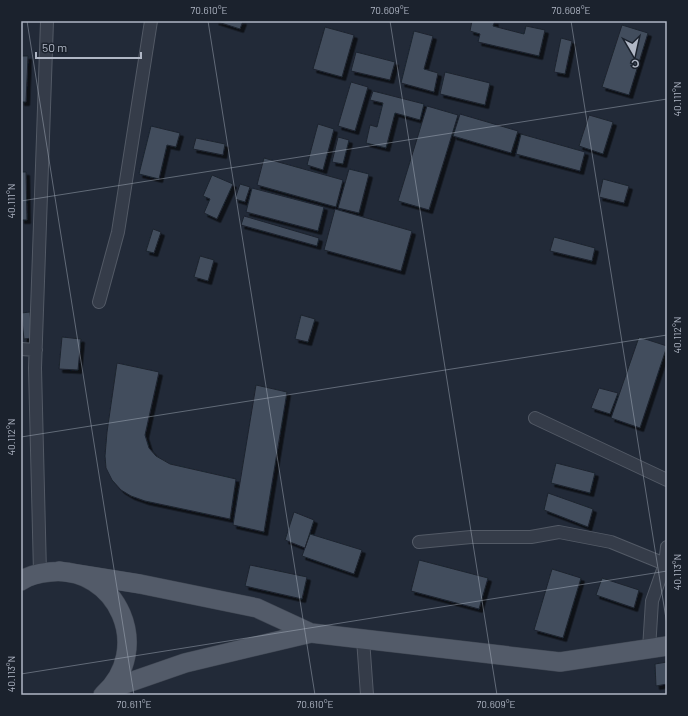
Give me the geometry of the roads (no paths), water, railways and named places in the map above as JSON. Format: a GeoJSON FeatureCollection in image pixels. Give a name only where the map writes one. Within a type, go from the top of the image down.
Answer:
{"type":"FeatureCollection","features":[{"type":"Feature","properties":{"kind":"main road"},"geometry":{"type":"LineString","coordinates":[[50,572],[140,584],[257,608],[311,633],[560,662],[658,648]]}},
{"type":"Feature","properties":{"kind":"main road"},"geometry":{"type":"LineString","coordinates":[[21,581],[50,572],[81,575],[102,586],[117,603],[126,624],[128,647],[122,670],[106,692]]}},
{"type":"Feature","properties":{"kind":"main road"},"geometry":{"type":"LineString","coordinates":[[106,692],[185,663],[311,633]]}},
{"type":"Feature","properties":{"kind":"street"},"geometry":{"type":"LineString","coordinates":[[47,21],[36,350],[50,572]]}},
{"type":"Feature","properties":{"kind":"street"},"geometry":{"type":"LineString","coordinates":[[99,302],[118,232],[151,21]]}},
{"type":"Feature","properties":{"kind":"street"},"geometry":{"type":"LineString","coordinates":[[21,349],[36,350]]}},
{"type":"Feature","properties":{"kind":"street"},"geometry":{"type":"LineString","coordinates":[[535,418],[667,480]]}},
{"type":"Feature","properties":{"kind":"street"},"geometry":{"type":"LineString","coordinates":[[419,542],[471,537],[531,537],[559,532],[611,542],[665,564]]}},
{"type":"Feature","properties":{"kind":"street"},"geometry":{"type":"LineString","coordinates":[[658,648],[652,601],[665,564],[667,547]]}},
{"type":"Feature","properties":{"kind":"street"},"geometry":{"type":"LineString","coordinates":[[363,639],[367,695]]}}]}
